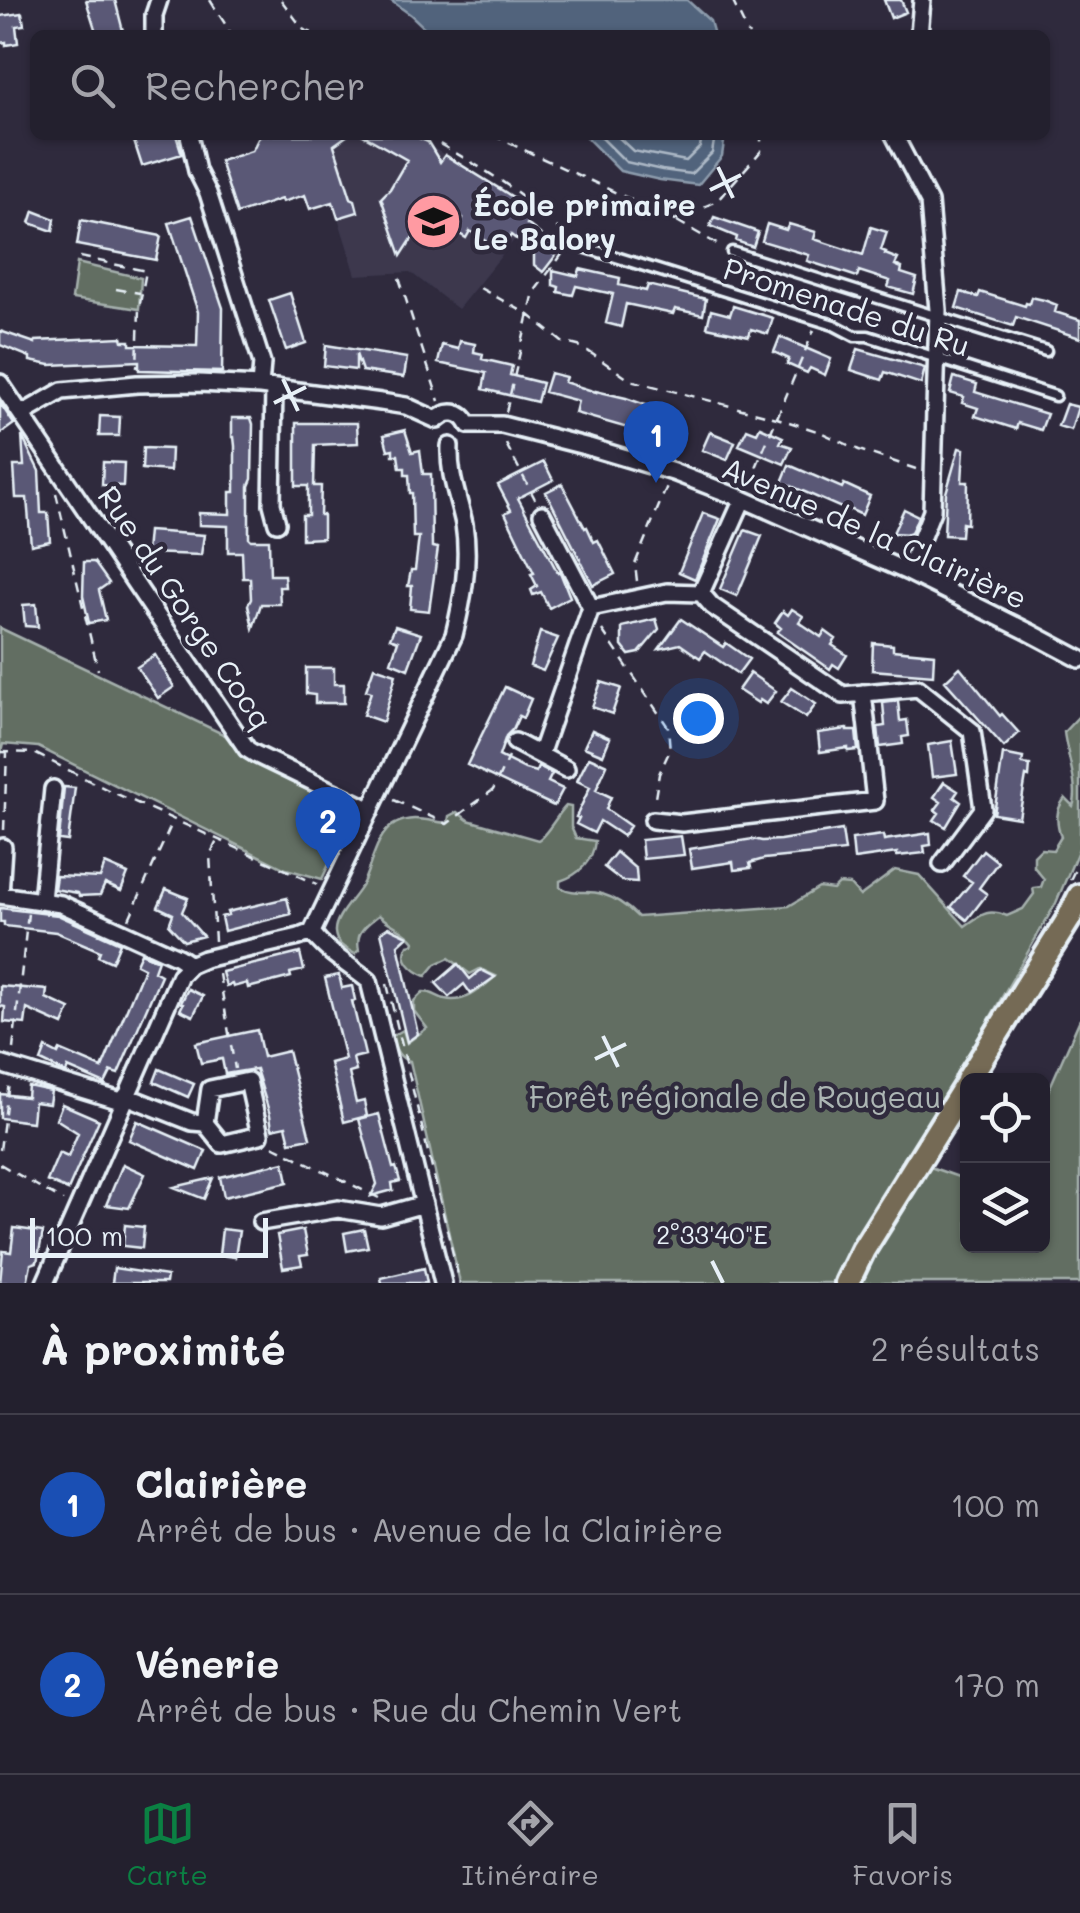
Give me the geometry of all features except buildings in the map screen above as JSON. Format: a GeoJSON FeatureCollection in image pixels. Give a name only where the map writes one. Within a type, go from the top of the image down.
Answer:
{"type":"FeatureCollection","features":[{"type":"Feature","properties":{"kind":"main road"},"geometry":{"type":"LineString","coordinates":[[973,1073],[1080,896]]}},
{"type":"Feature","properties":{"kind":"main road"},"geometry":{"type":"LineString","coordinates":[[847,1283],[863,1250],[960,1094]]}},
{"type":"Feature","properties":{"kind":"street"},"geometry":{"type":"LineString","coordinates":[[154,30],[159,0]]}},
{"type":"Feature","properties":{"kind":"street"},"geometry":{"type":"LineString","coordinates":[[919,30],[922,0]]}},
{"type":"Feature","properties":{"kind":"street"},"geometry":{"type":"LineString","coordinates":[[190,140],[262,362],[267,387],[272,504],[277,523]]}},
{"type":"Feature","properties":{"kind":"street"},"geometry":{"type":"LineString","coordinates":[[897,140],[929,202],[938,316],[932,510],[908,572]]}},
{"type":"Feature","properties":{"kind":"street","name":"Rue du Gorge Cocq"},"geometry":{"type":"LineString","coordinates":[[0,383],[248,748],[371,810]]}},
{"type":"Feature","properties":{"kind":"street"},"geometry":{"type":"LineString","coordinates":[[22,414],[62,391],[199,383],[267,387],[406,406],[441,417]]}},
{"type":"Feature","properties":{"kind":"street"},"geometry":{"type":"LineString","coordinates":[[451,412],[462,416],[468,425],[464,440],[450,446],[436,437],[441,417],[451,412]]}},
{"type":"Feature","properties":{"kind":"street","name":"Avenue de la Clairière"},"geometry":{"type":"LineString","coordinates":[[468,425],[502,425],[673,472],[908,572],[1080,660]]}},
{"type":"Feature","properties":{"kind":"street"},"geometry":{"type":"LineString","coordinates":[[45,1283],[180,975],[190,965],[216,956],[312,932],[454,635],[466,556],[464,525],[450,469],[450,446]]}},
{"type":"Feature","properties":{"kind":"street"},"geometry":{"type":"LineString","coordinates":[[701,594],[743,499]]}},
{"type":"Feature","properties":{"kind":"street"},"geometry":{"type":"LineString","coordinates":[[540,755],[591,608],[542,514]]}},
{"type":"Feature","properties":{"kind":"street"},"geometry":{"type":"LineString","coordinates":[[591,608],[667,592],[701,594],[712,606],[844,696],[918,688],[972,732],[983,809],[942,864]]}},
{"type":"Feature","properties":{"kind":"street"},"geometry":{"type":"LineString","coordinates":[[653,820],[682,823],[876,800],[863,693]]}},
{"type":"Feature","properties":{"kind":"street"},"geometry":{"type":"LineString","coordinates":[[515,742],[566,768]]}},
{"type":"Feature","properties":{"kind":"street"},"geometry":{"type":"LineString","coordinates":[[36,899],[53,789]]}},
{"type":"Feature","properties":{"kind":"street"},"geometry":{"type":"LineString","coordinates":[[3,847],[0,895],[62,904],[190,965]]}},
{"type":"Feature","properties":{"kind":"street"},"geometry":{"type":"LineString","coordinates":[[312,932],[320,945],[369,981],[443,1283]]}},
{"type":"Feature","properties":{"kind":"street"},"geometry":{"type":"LineString","coordinates":[[6,1065],[205,1123],[222,1144],[260,1135],[248,1081],[210,1089],[205,1123]]}},
{"type":"Feature","properties":{"kind":"street"},"geometry":{"type":"LineString","coordinates":[[261,1222],[338,1209],[380,1216],[424,1204]]}},
{"type":"Feature","properties":{"kind":"lane","name":"Promenade du Ru"},"geometry":{"type":"LineString","coordinates":[[571,243],[834,324],[855,336],[868,336],[1055,396]]}},
{"type":"Feature","properties":{"kind":"lane","name":"Promenade du Ru"},"geometry":{"type":"LineString","coordinates":[[732,252],[1046,351]]}},
{"type":"Feature","properties":{"kind":"path"},"geometry":{"type":"LineString","coordinates":[[210,0],[229,30]]}},
{"type":"Feature","properties":{"kind":"path"},"geometry":{"type":"LineString","coordinates":[[281,0],[304,30]]}},
{"type":"Feature","properties":{"kind":"path"},"geometry":{"type":"LineString","coordinates":[[732,0],[747,30]]}},
{"type":"Feature","properties":{"kind":"path"},"geometry":{"type":"LineString","coordinates":[[433,140],[498,177],[541,209],[571,243],[534,292],[502,425],[507,447],[542,514]]}},
{"type":"Feature","properties":{"kind":"path"},"geometry":{"type":"LineString","coordinates":[[503,140],[675,220],[732,252]]}},
{"type":"Feature","properties":{"kind":"path"},"geometry":{"type":"LineString","coordinates":[[675,220],[717,201],[761,151],[761,140]]}},
{"type":"Feature","properties":{"kind":"path"},"geometry":{"type":"LineString","coordinates":[[80,256],[146,272],[139,309],[136,384]]}},
{"type":"Feature","properties":{"kind":"path"},"geometry":{"type":"LineString","coordinates":[[399,278],[441,417]]}},
{"type":"Feature","properties":{"kind":"path"},"geometry":{"type":"LineString","coordinates":[[480,288],[528,315],[562,342],[582,346],[630,380],[777,418],[934,475]]}},
{"type":"Feature","properties":{"kind":"path"},"geometry":{"type":"LineString","coordinates":[[116,289],[142,293]]}},
{"type":"Feature","properties":{"kind":"path"},"geometry":{"type":"LineString","coordinates":[[743,499],[818,320]]}},
{"type":"Feature","properties":{"kind":"path"},"geometry":{"type":"LineString","coordinates":[[53,462],[56,504],[98,670]]}},
{"type":"Feature","properties":{"kind":"path"},"geometry":{"type":"LineString","coordinates":[[640,598],[634,564],[673,472]]}},
{"type":"Feature","properties":{"kind":"path"},"geometry":{"type":"LineString","coordinates":[[591,608],[599,626],[668,727],[670,750],[655,792],[653,820]]}},
{"type":"Feature","properties":{"kind":"path"},"geometry":{"type":"LineString","coordinates":[[379,793],[448,824],[493,790],[515,742]]}},
{"type":"Feature","properties":{"kind":"path"},"geometry":{"type":"LineString","coordinates":[[0,752],[34,753],[332,890]]}},
{"type":"Feature","properties":{"kind":"path"},"geometry":{"type":"LineString","coordinates":[[3,847],[7,752]]}},
{"type":"Feature","properties":{"kind":"path"},"geometry":{"type":"LineString","coordinates":[[123,933],[174,820]]}},
{"type":"Feature","properties":{"kind":"path"},"geometry":{"type":"LineString","coordinates":[[218,839],[210,855],[216,956],[238,1083]]}},
{"type":"Feature","properties":{"kind":"path"},"geometry":{"type":"LineString","coordinates":[[0,1150],[6,1065],[36,899]]}},
{"type":"Feature","properties":{"kind":"path"},"geometry":{"type":"LineString","coordinates":[[260,1135],[270,1145],[385,1201]]}},
{"type":"Feature","properties":{"kind":"path"},"geometry":{"type":"LineString","coordinates":[[0,1164],[77,1209]]}},
{"type":"Feature","properties":{"kind":"shaded area","name":"École primaire Le Balory"},"geometry":{"type":"Polygon","coordinates":[[[313,140],[423,140],[537,212],[458,309],[410,272],[356,275],[333,202],[310,209],[305,195],[282,202],[277,187],[313,140]]]}},
{"type":"Feature","properties":{"kind":"green space"},"geometry":{"type":"Polygon","coordinates":[[[77,263],[141,278],[139,309],[72,299],[77,263]]]}},
{"type":"Feature","properties":{"kind":"green space"},"geometry":{"type":"Polygon","coordinates":[[[0,628],[225,735],[244,758],[347,810],[350,820],[322,879],[286,869],[38,747],[3,744],[0,757],[0,628]]]}},
{"type":"Feature","properties":{"kind":"green space","name":"Forêt régionale de Rougeau"},"geometry":{"type":"Polygon","coordinates":[[[1080,715],[1080,846],[1056,903],[912,1154],[933,1168],[960,1178],[960,1253],[1050,1253],[1050,1087],[1080,1019],[1080,1283],[460,1283],[410,1061],[400,1055],[391,1037],[403,1030],[407,1043],[427,1028],[414,1011],[414,1001],[423,992],[460,999],[496,976],[480,969],[470,974],[449,958],[436,964],[426,976],[421,974],[412,968],[405,955],[414,941],[379,915],[363,930],[355,954],[339,943],[335,932],[338,920],[362,885],[388,829],[409,819],[448,823],[449,816],[457,812],[468,820],[538,840],[566,806],[571,807],[571,827],[576,838],[595,841],[588,861],[560,881],[560,887],[607,896],[638,917],[789,906],[819,888],[833,890],[839,884],[850,885],[860,896],[895,870],[919,875],[965,926],[984,914],[1007,916],[1023,909],[1034,894],[1033,888],[1041,887],[1044,879],[1034,867],[1034,856],[1041,849],[1053,850],[1061,837],[1059,807],[1065,798],[1073,806],[1075,799],[1064,732],[1080,715]]]}},
{"type":"Feature","properties":{"kind":"water"},"geometry":{"type":"Polygon","coordinates":[[[390,0],[687,0],[710,21],[713,30],[427,30],[390,0]]]}},
{"type":"Feature","properties":{"kind":"water"},"geometry":{"type":"Polygon","coordinates":[[[589,140],[724,140],[722,156],[698,185],[620,171],[589,140]]]}},
{"type":"Feature","properties":{"kind":"place","name":"École primaire Le Balory"},"geometry":{"type":"Point","coordinates":[434,221]}},
{"type":"Feature","properties":{"kind":"place","name":"Clairière"},"geometry":{"type":"Point","coordinates":[656,483]}},
{"type":"Feature","properties":{"kind":"place","name":"Vénerie"},"geometry":{"type":"Point","coordinates":[328,869]}}]}
